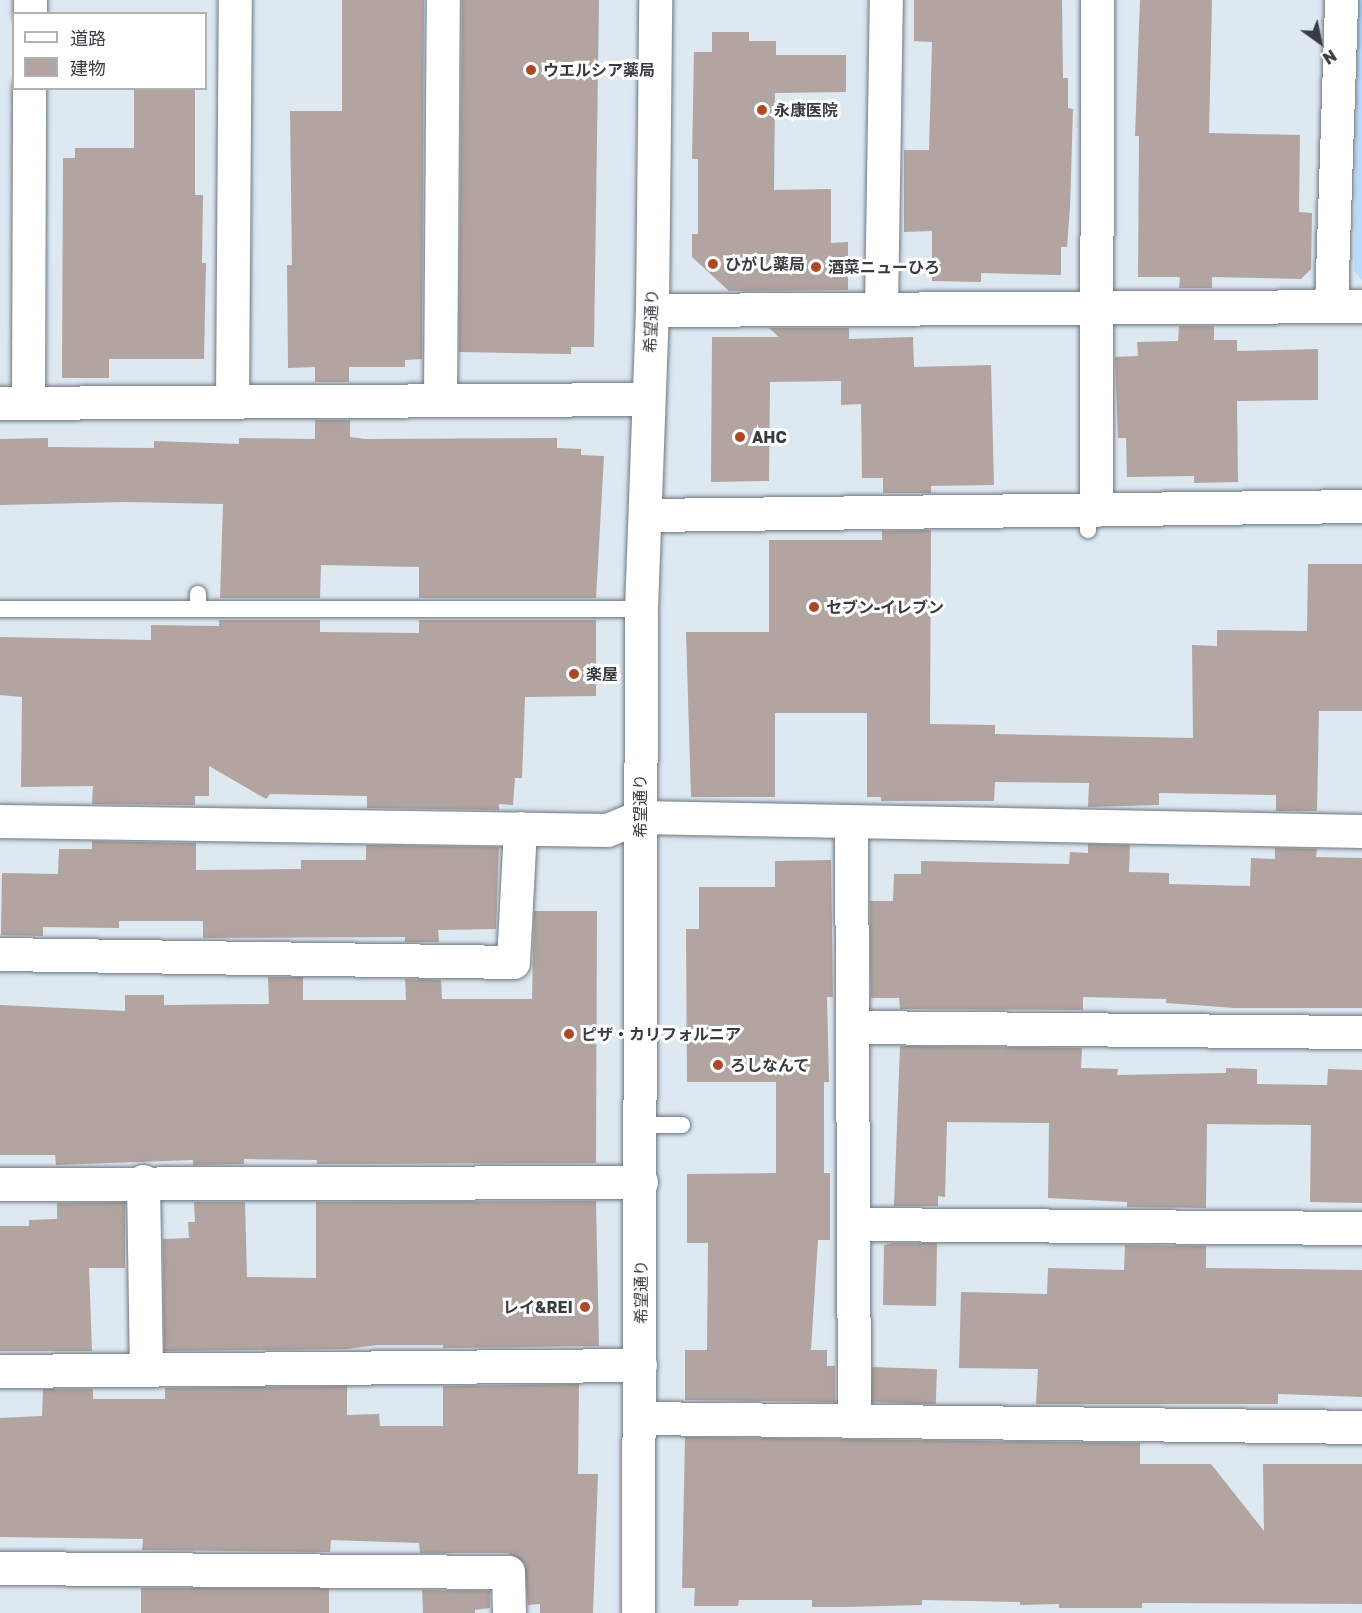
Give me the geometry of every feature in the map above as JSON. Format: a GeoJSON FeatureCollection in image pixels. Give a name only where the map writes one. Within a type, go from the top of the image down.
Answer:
{"type":"FeatureCollection","features":[{"type":"Feature","properties":{"kind":"street"},"geometry":{"type":"LineString","coordinates":[[232,401],[235,0]]}},
{"type":"Feature","properties":{"kind":"street"},"geometry":{"type":"LineString","coordinates":[[440,400],[443,0]]}},
{"type":"Feature","properties":{"kind":"street","name":"希望通り"},"geometry":{"type":"LineString","coordinates":[[638,1613],[641,609],[652,310],[655,0]]}},
{"type":"Feature","properties":{"kind":"street"},"geometry":{"type":"LineString","coordinates":[[881,308],[886,0]]}},
{"type":"Feature","properties":{"kind":"street"},"geometry":{"type":"LineString","coordinates":[[1090,516],[1097,0]]}},
{"type":"Feature","properties":{"kind":"street"},"geometry":{"type":"LineString","coordinates":[[652,310],[1347,305],[1341,0]]}},
{"type":"Feature","properties":{"kind":"street"},"geometry":{"type":"LineString","coordinates":[[29,90],[14,403],[647,399]]}},
{"type":"Feature","properties":{"kind":"street"},"geometry":{"type":"LineString","coordinates":[[645,515],[1090,516],[1362,506]]}},
{"type":"Feature","properties":{"kind":"street"},"geometry":{"type":"LineString","coordinates":[[0,821],[607,830],[639,817],[851,823],[1362,831]]}},
{"type":"Feature","properties":{"kind":"street"},"geometry":{"type":"LineString","coordinates":[[851,823],[856,1224],[854,1421]]}},
{"type":"Feature","properties":{"kind":"street"},"geometry":{"type":"LineString","coordinates":[[0,954],[513,962],[520,828]]}},
{"type":"Feature","properties":{"kind":"street"},"geometry":{"type":"LineString","coordinates":[[855,1027],[1362,1032]]}},
{"type":"Feature","properties":{"kind":"street"},"geometry":{"type":"LineString","coordinates":[[143,1182],[146,1370]]}},
{"type":"Feature","properties":{"kind":"street"},"geometry":{"type":"LineString","coordinates":[[0,1184],[641,1182]]}},
{"type":"Feature","properties":{"kind":"street"},"geometry":{"type":"LineString","coordinates":[[856,1224],[1362,1228]]}},
{"type":"Feature","properties":{"kind":"street"},"geometry":{"type":"LineString","coordinates":[[0,1371],[640,1365]]}},
{"type":"Feature","properties":{"kind":"street"},"geometry":{"type":"LineString","coordinates":[[639,1418],[1362,1427]]}},
{"type":"Feature","properties":{"kind":"street"},"geometry":{"type":"LineString","coordinates":[[0,1568],[508,1572],[509,1613]]}},
{"type":"Feature","properties":{"kind":"lane"},"geometry":{"type":"LineString","coordinates":[[0,609],[198,602],[641,609]]}},
{"type":"Feature","properties":{"kind":"lane"},"geometry":{"type":"LineString","coordinates":[[641,1125],[682,1125]]}},
{"type":"Feature","properties":{"kind":"shaded area"},"geometry":{"type":"Polygon","coordinates":[[[1359,0],[1362,0],[1362,280],[1354,271],[1359,0]]]}},
{"type":"Feature","properties":{"kind":"building"},"geometry":{"type":"Polygon","coordinates":[[[342,0],[424,0],[422,359],[405,360],[405,367],[349,367],[349,382],[315,382],[315,367],[288,368],[287,265],[292,265],[290,111],[342,111],[342,0]]]}},
{"type":"Feature","properties":{"kind":"building"},"geometry":{"type":"Polygon","coordinates":[[[462,0],[599,0],[594,347],[571,347],[571,354],[459,352],[462,0]]]}},
{"type":"Feature","properties":{"kind":"building"},"geometry":{"type":"Polygon","coordinates":[[[914,0],[1062,0],[1063,78],[1068,78],[1068,108],[1073,109],[1070,208],[1067,247],[1061,247],[1061,275],[981,273],[981,282],[932,281],[932,231],[904,232],[904,150],[929,150],[932,42],[914,41],[914,0]]]}},
{"type":"Feature","properties":{"kind":"building"},"geometry":{"type":"Polygon","coordinates":[[[1140,0],[1212,0],[1209,133],[1300,135],[1299,212],[1312,213],[1311,269],[1301,279],[1212,277],[1212,288],[1179,288],[1180,277],[1138,277],[1139,136],[1135,136],[1140,0]]]}},
{"type":"Feature","properties":{"kind":"building"},"geometry":{"type":"Polygon","coordinates":[[[712,32],[749,32],[749,41],[776,41],[776,55],[846,55],[846,92],[775,93],[774,190],[831,189],[831,243],[848,242],[848,290],[729,291],[692,257],[692,234],[698,234],[698,159],[692,159],[694,52],[712,52],[712,32]]]}},
{"type":"Feature","properties":{"kind":"building"},"geometry":{"type":"Polygon","coordinates":[[[134,90],[195,90],[195,195],[203,195],[202,263],[206,263],[204,359],[109,359],[109,378],[62,378],[63,158],[75,158],[75,148],[134,148],[134,90]]]}},
{"type":"Feature","properties":{"kind":"building"},"geometry":{"type":"Polygon","coordinates":[[[1179,326],[1214,326],[1214,340],[1237,340],[1237,351],[1318,349],[1318,400],[1237,401],[1238,482],[1194,483],[1194,476],[1127,477],[1126,438],[1118,438],[1115,357],[1138,356],[1137,342],[1178,341],[1179,326]]]}},
{"type":"Feature","properties":{"kind":"building"},"geometry":{"type":"Polygon","coordinates":[[[769,328],[849,328],[849,339],[913,337],[914,367],[991,365],[994,485],[931,486],[931,493],[883,493],[883,478],[862,478],[861,404],[841,405],[841,381],[770,382],[769,481],[711,482],[712,337],[779,337],[769,328]]]}},
{"type":"Feature","properties":{"kind":"building"},"geometry":{"type":"Polygon","coordinates":[[[315,420],[350,420],[350,437],[365,439],[557,438],[557,448],[581,449],[581,455],[604,456],[596,598],[419,598],[419,567],[321,565],[320,598],[220,598],[223,504],[126,502],[0,505],[0,439],[48,438],[48,447],[154,448],[154,441],[239,444],[239,438],[315,439],[315,420]]]}},
{"type":"Feature","properties":{"kind":"building"},"geometry":{"type":"Polygon","coordinates":[[[931,530],[930,724],[995,725],[995,734],[1193,738],[1192,645],[1217,646],[1217,630],[1307,631],[1308,564],[1362,564],[1362,711],[1319,711],[1317,811],[1276,811],[1276,795],[1159,793],[1159,805],[1088,807],[1089,783],[995,782],[994,801],[881,801],[881,797],[867,797],[867,713],[775,713],[775,797],[691,797],[686,632],[769,632],[769,540],[882,540],[882,531],[931,530]]]}},
{"type":"Feature","properties":{"kind":"building"},"geometry":{"type":"Polygon","coordinates":[[[219,620],[320,620],[320,632],[419,633],[419,620],[596,620],[596,696],[525,697],[522,778],[515,778],[513,805],[499,804],[499,810],[367,808],[367,796],[270,794],[266,799],[209,766],[209,796],[195,796],[195,805],[92,804],[93,786],[21,787],[22,697],[0,695],[0,637],[151,640],[151,625],[219,626],[219,620]]]}},
{"type":"Feature","properties":{"kind":"building"},"geometry":{"type":"Polygon","coordinates":[[[92,841],[196,843],[196,870],[301,869],[301,860],[366,860],[366,845],[499,847],[496,929],[438,930],[439,942],[405,942],[405,937],[203,938],[203,921],[119,921],[119,928],[43,927],[43,936],[1,935],[2,873],[58,874],[59,849],[92,849],[92,841]]]}},
{"type":"Feature","properties":{"kind":"building"},"geometry":{"type":"Polygon","coordinates":[[[1088,844],[1130,845],[1129,872],[1169,873],[1169,884],[1250,886],[1251,858],[1275,859],[1275,848],[1317,849],[1316,857],[1362,858],[1362,1008],[1235,1008],[1166,1003],[1166,999],[1083,997],[1083,1010],[900,1009],[899,998],[871,998],[870,901],[893,901],[894,874],[921,874],[921,861],[1069,864],[1070,852],[1088,853],[1088,844]]]}},
{"type":"Feature","properties":{"kind":"building"},"geometry":{"type":"Polygon","coordinates":[[[831,860],[833,997],[827,997],[829,1082],[824,1082],[824,1173],[830,1173],[830,1240],[818,1240],[811,1350],[827,1350],[827,1366],[835,1366],[835,1402],[685,1400],[685,1350],[707,1350],[708,1243],[687,1243],[687,1174],[776,1173],[776,1082],[687,1082],[686,929],[699,929],[699,887],[775,887],[775,861],[831,860]]]}},
{"type":"Feature","properties":{"kind":"building"},"geometry":{"type":"Polygon","coordinates":[[[534,911],[597,911],[596,1163],[317,1164],[317,1160],[244,1159],[244,1164],[193,1165],[193,1160],[56,1165],[55,1155],[0,1155],[0,1005],[125,1011],[125,995],[164,995],[164,1005],[269,1004],[268,977],[303,977],[303,1000],[406,1000],[405,979],[441,980],[442,999],[532,999],[534,911]]]}},
{"type":"Feature","properties":{"kind":"building"},"geometry":{"type":"Polygon","coordinates":[[[900,1046],[1082,1048],[1081,1068],[1118,1069],[1117,1075],[1226,1073],[1226,1068],[1257,1069],[1257,1084],[1327,1085],[1328,1069],[1362,1070],[1362,1203],[1310,1202],[1311,1125],[1207,1124],[1206,1208],[1127,1207],[1127,1202],[1048,1198],[1049,1123],[947,1122],[945,1197],[938,1196],[938,1206],[894,1206],[900,1046]]]}},
{"type":"Feature","properties":{"kind":"building"},"geometry":{"type":"Polygon","coordinates":[[[596,1201],[599,1346],[443,1348],[443,1345],[377,1345],[347,1349],[164,1351],[163,1239],[189,1238],[188,1222],[195,1222],[194,1202],[245,1202],[247,1277],[316,1278],[316,1202],[596,1201]]]}},
{"type":"Feature","properties":{"kind":"building"},"geometry":{"type":"Polygon","coordinates":[[[125,1202],[125,1268],[89,1268],[92,1351],[0,1351],[0,1226],[29,1226],[29,1220],[57,1219],[57,1203],[125,1202]]]}},
{"type":"Feature","properties":{"kind":"building"},"geometry":{"type":"Polygon","coordinates":[[[937,1243],[936,1306],[883,1305],[884,1245],[937,1243]]]}},
{"type":"Feature","properties":{"kind":"building"},"geometry":{"type":"Polygon","coordinates":[[[1125,1245],[1206,1246],[1206,1268],[1362,1270],[1362,1397],[1278,1394],[1278,1404],[1036,1404],[1038,1369],[959,1368],[961,1292],[1047,1294],[1048,1268],[1124,1270],[1125,1245]]]}},
{"type":"Feature","properties":{"kind":"building"},"geometry":{"type":"Polygon","coordinates":[[[872,1367],[937,1369],[936,1404],[871,1402],[872,1367]]]}},
{"type":"Feature","properties":{"kind":"building"},"geometry":{"type":"Polygon","coordinates":[[[579,1384],[578,1474],[598,1474],[593,1613],[540,1613],[540,1604],[528,1605],[524,1563],[508,1553],[420,1553],[419,1543],[331,1540],[330,1552],[142,1550],[143,1539],[0,1537],[0,1418],[42,1416],[43,1389],[93,1389],[93,1399],[165,1399],[165,1388],[347,1386],[347,1415],[379,1414],[380,1426],[443,1426],[443,1386],[579,1384]]]}},
{"type":"Feature","properties":{"kind":"building"},"geometry":{"type":"Polygon","coordinates":[[[685,1437],[1140,1443],[1140,1464],[1211,1464],[1264,1531],[1263,1464],[1362,1464],[1362,1604],[1142,1603],[1142,1608],[1059,1608],[1059,1604],[1020,1605],[1020,1602],[922,1600],[922,1605],[812,1607],[812,1600],[739,1600],[738,1606],[694,1606],[695,1588],[682,1588],[685,1437]]]}},
{"type":"Feature","properties":{"kind":"building"},"geometry":{"type":"Polygon","coordinates":[[[141,1588],[329,1588],[329,1613],[141,1613],[141,1588]]]}},
{"type":"Feature","properties":{"kind":"building"},"geometry":{"type":"Polygon","coordinates":[[[422,1590],[490,1591],[490,1608],[475,1610],[475,1613],[423,1613],[422,1590]]]}},
{"type":"Feature","properties":{"kind":"place","name":"ウエルシア薬局"},"geometry":{"type":"Point","coordinates":[531,70]}},
{"type":"Feature","properties":{"kind":"place","name":"永康医院"},"geometry":{"type":"Point","coordinates":[762,110]}},
{"type":"Feature","properties":{"kind":"place","name":"ひがし薬局"},"geometry":{"type":"Point","coordinates":[713,264]}},
{"type":"Feature","properties":{"kind":"place","name":"酒菜ニューひろ"},"geometry":{"type":"Point","coordinates":[816,267]}},
{"type":"Feature","properties":{"kind":"place","name":"AHC"},"geometry":{"type":"Point","coordinates":[740,437]}},
{"type":"Feature","properties":{"kind":"place","name":"セブン-イレブン"},"geometry":{"type":"Point","coordinates":[814,607]}},
{"type":"Feature","properties":{"kind":"place","name":"楽屋"},"geometry":{"type":"Point","coordinates":[574,674]}},
{"type":"Feature","properties":{"kind":"place","name":"ピザ・カリフォルニア"},"geometry":{"type":"Point","coordinates":[569,1034]}},
{"type":"Feature","properties":{"kind":"place","name":"ろしなんて"},"geometry":{"type":"Point","coordinates":[718,1065]}},
{"type":"Feature","properties":{"kind":"place","name":"レイ&REI"},"geometry":{"type":"Point","coordinates":[585,1307]}}]}
